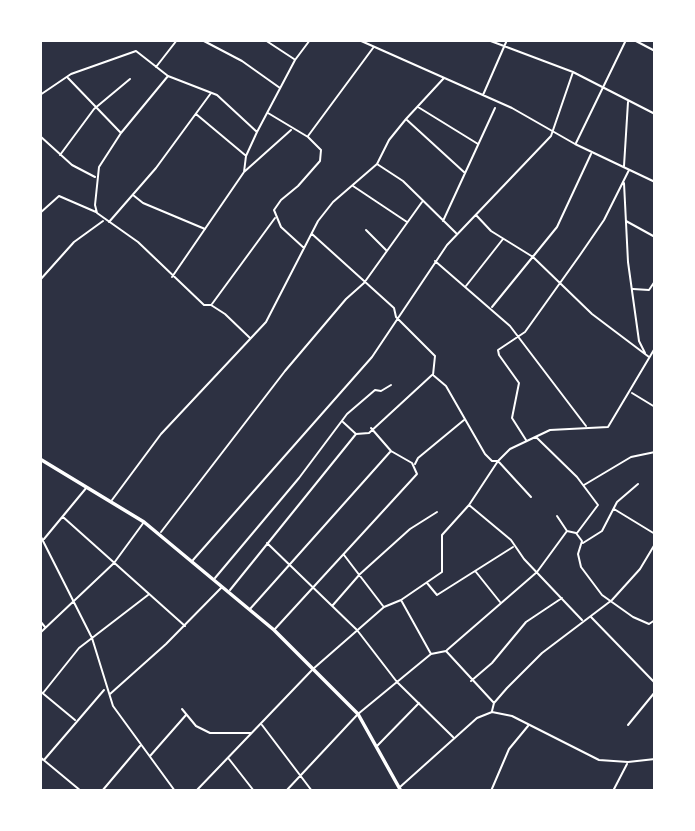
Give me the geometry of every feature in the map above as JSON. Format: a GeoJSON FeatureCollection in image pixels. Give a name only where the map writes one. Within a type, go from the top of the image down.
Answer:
{"type":"FeatureCollection","features":[{"type":"Feature","properties":{"kind":"main road"},"geometry":{"type":"LineString","coordinates":[[40,459],[144,522],[274,630],[358,714],[400,789],[394,791]]}},
{"type":"Feature","properties":{"kind":"street"},"geometry":{"type":"LineString","coordinates":[[156,67],[177,40]]}},
{"type":"Feature","properties":{"kind":"street"},"geometry":{"type":"LineString","coordinates":[[202,40],[242,61],[281,89]]}},
{"type":"Feature","properties":{"kind":"street"},"geometry":{"type":"LineString","coordinates":[[265,40],[295,60]]}},
{"type":"Feature","properties":{"kind":"street"},"geometry":{"type":"LineString","coordinates":[[244,172],[246,156],[257,132],[295,60],[310,40]]}},
{"type":"Feature","properties":{"kind":"street"},"geometry":{"type":"LineString","coordinates":[[359,40],[483,96],[655,182]]}},
{"type":"Feature","properties":{"kind":"street"},"geometry":{"type":"LineString","coordinates":[[488,40],[573,72],[655,114]]}},
{"type":"Feature","properties":{"kind":"street"},"geometry":{"type":"LineString","coordinates":[[483,96],[507,40]]}},
{"type":"Feature","properties":{"kind":"street"},"geometry":{"type":"LineString","coordinates":[[575,144],[626,40]]}},
{"type":"Feature","properties":{"kind":"street"},"geometry":{"type":"LineString","coordinates":[[634,40],[655,51]]}},
{"type":"Feature","properties":{"kind":"street"},"geometry":{"type":"LineString","coordinates":[[308,137],[374,47]]}},
{"type":"Feature","properties":{"kind":"street"},"geometry":{"type":"LineString","coordinates":[[40,95],[67,77],[136,51],[168,76],[211,93],[257,132]]}},
{"type":"Feature","properties":{"kind":"street"},"geometry":{"type":"LineString","coordinates":[[192,560],[372,358],[396,317],[457,234],[554,131],[573,72]]}},
{"type":"Feature","properties":{"kind":"street"},"geometry":{"type":"LineString","coordinates":[[97,213],[96,178],[99,167],[121,133],[168,76]]}},
{"type":"Feature","properties":{"kind":"street"},"geometry":{"type":"LineString","coordinates":[[67,77],[121,133]]}},
{"type":"Feature","properties":{"kind":"street"},"geometry":{"type":"LineString","coordinates":[[111,501],[161,434],[266,322],[312,234],[333,202],[377,164],[389,140],[444,78]]}},
{"type":"Feature","properties":{"kind":"street"},"geometry":{"type":"LineString","coordinates":[[60,155],[97,108],[130,79]]}},
{"type":"Feature","properties":{"kind":"street"},"geometry":{"type":"LineString","coordinates":[[108,223],[133,195],[211,93]]}},
{"type":"Feature","properties":{"kind":"street"},"geometry":{"type":"LineString","coordinates":[[624,167],[628,100]]}},
{"type":"Feature","properties":{"kind":"street"},"geometry":{"type":"LineString","coordinates":[[418,107],[479,145]]}},
{"type":"Feature","properties":{"kind":"street"},"geometry":{"type":"LineString","coordinates":[[443,221],[495,108]]}},
{"type":"Feature","properties":{"kind":"street"},"geometry":{"type":"LineString","coordinates":[[211,305],[275,218],[276,205],[298,186],[322,155],[308,137],[268,113]]}},
{"type":"Feature","properties":{"kind":"street"},"geometry":{"type":"LineString","coordinates":[[195,114],[246,156]]}},
{"type":"Feature","properties":{"kind":"street"},"geometry":{"type":"LineString","coordinates":[[406,119],[466,174]]}},
{"type":"Feature","properties":{"kind":"street"},"geometry":{"type":"LineString","coordinates":[[172,277],[244,172],[292,129]]}},
{"type":"Feature","properties":{"kind":"street"},"geometry":{"type":"LineString","coordinates":[[40,136],[60,155],[96,178]]}},
{"type":"Feature","properties":{"kind":"street"},"geometry":{"type":"LineString","coordinates":[[492,307],[565,214],[592,152]]}},
{"type":"Feature","properties":{"kind":"street"},"geometry":{"type":"LineString","coordinates":[[377,164],[403,181],[457,234]]}},
{"type":"Feature","properties":{"kind":"street"},"geometry":{"type":"LineString","coordinates":[[526,441],[512,418],[519,383],[498,353],[501,346],[525,331],[604,220],[629,170]]}},
{"type":"Feature","properties":{"kind":"street"},"geometry":{"type":"LineString","coordinates":[[624,180],[632,288],[639,341],[646,354]]}},
{"type":"Feature","properties":{"kind":"street"},"geometry":{"type":"LineString","coordinates":[[352,185],[407,222]]}},
{"type":"Feature","properties":{"kind":"street"},"geometry":{"type":"LineString","coordinates":[[133,195],[142,202],[206,229]]}},
{"type":"Feature","properties":{"kind":"street"},"geometry":{"type":"LineString","coordinates":[[40,213],[59,196],[97,213],[138,242],[204,305],[211,305],[251,339]]}},
{"type":"Feature","properties":{"kind":"street"},"geometry":{"type":"LineString","coordinates":[[159,534],[285,371],[346,299],[364,283],[422,202]]}},
{"type":"Feature","properties":{"kind":"street"},"geometry":{"type":"LineString","coordinates":[[475,214],[491,231],[533,257],[593,314],[650,358]]}},
{"type":"Feature","properties":{"kind":"street"},"geometry":{"type":"LineString","coordinates":[[275,218],[288,236],[305,248]]}},
{"type":"Feature","properties":{"kind":"street"},"geometry":{"type":"LineString","coordinates":[[40,280],[74,242],[104,220]]}},
{"type":"Feature","properties":{"kind":"street"},"geometry":{"type":"LineString","coordinates":[[625,221],[655,237]]}},
{"type":"Feature","properties":{"kind":"street"},"geometry":{"type":"LineString","coordinates":[[366,230],[387,251]]}},
{"type":"Feature","properties":{"kind":"street"},"geometry":{"type":"LineString","coordinates":[[312,234],[394,308],[396,317],[435,356],[433,375],[365,435],[356,434],[342,421]]}},
{"type":"Feature","properties":{"kind":"street"},"geometry":{"type":"LineString","coordinates":[[466,286],[503,238]]}},
{"type":"Feature","properties":{"kind":"street"},"geometry":{"type":"LineString","coordinates":[[435,261],[492,307],[586,427]]}},
{"type":"Feature","properties":{"kind":"street"},"geometry":{"type":"LineString","coordinates":[[632,288],[649,290],[655,281]]}},
{"type":"Feature","properties":{"kind":"street"},"geometry":{"type":"LineString","coordinates":[[196,791],[313,669],[384,607],[401,600],[442,572],[442,535],[469,505],[498,461],[526,441],[550,430],[608,427],[655,348]]}},
{"type":"Feature","properties":{"kind":"street"},"geometry":{"type":"LineString","coordinates":[[433,375],[446,386],[485,454],[492,461],[498,461],[531,497]]}},
{"type":"Feature","properties":{"kind":"street"},"geometry":{"type":"LineString","coordinates":[[214,579],[299,478],[342,421],[375,390],[381,391],[391,385]]}},
{"type":"Feature","properties":{"kind":"street"},"geometry":{"type":"LineString","coordinates":[[630,392],[655,407]]}},
{"type":"Feature","properties":{"kind":"street"},"geometry":{"type":"LineString","coordinates":[[274,630],[416,477],[415,466],[418,458],[465,419]]}},
{"type":"Feature","properties":{"kind":"street"},"geometry":{"type":"LineString","coordinates":[[371,428],[391,451],[415,466]]}},
{"type":"Feature","properties":{"kind":"street"},"geometry":{"type":"LineString","coordinates":[[229,591],[356,434]]}},
{"type":"Feature","properties":{"kind":"street"},"geometry":{"type":"LineString","coordinates":[[535,436],[598,505],[576,533]]}},
{"type":"Feature","properties":{"kind":"street"},"geometry":{"type":"LineString","coordinates":[[250,610],[391,451]]}},
{"type":"Feature","properties":{"kind":"street"},"geometry":{"type":"LineString","coordinates":[[583,486],[631,457],[655,452]]}},
{"type":"Feature","properties":{"kind":"street"},"geometry":{"type":"LineString","coordinates":[[638,484],[612,508],[602,531],[582,543],[578,554],[581,567],[603,595],[633,617],[649,624],[655,620]]}},
{"type":"Feature","properties":{"kind":"street"},"geometry":{"type":"LineString","coordinates":[[43,540],[87,487]]}},
{"type":"Feature","properties":{"kind":"street"},"geometry":{"type":"LineString","coordinates":[[469,505],[515,546],[583,621]]}},
{"type":"Feature","properties":{"kind":"street"},"geometry":{"type":"LineString","coordinates":[[612,508],[655,534]]}},
{"type":"Feature","properties":{"kind":"street"},"geometry":{"type":"LineString","coordinates":[[332,606],[360,574],[410,529],[437,512]]}},
{"type":"Feature","properties":{"kind":"street"},"geometry":{"type":"LineString","coordinates":[[557,516],[567,531],[576,533],[582,543]]}},
{"type":"Feature","properties":{"kind":"street"},"geometry":{"type":"LineString","coordinates":[[63,517],[185,626]]}},
{"type":"Feature","properties":{"kind":"street"},"geometry":{"type":"LineString","coordinates":[[40,633],[114,563],[144,522]]}},
{"type":"Feature","properties":{"kind":"street"},"geometry":{"type":"LineString","coordinates":[[286,791],[358,714],[431,654],[446,651],[537,572],[567,531]]}},
{"type":"Feature","properties":{"kind":"street"},"geometry":{"type":"LineString","coordinates":[[40,535],[92,638],[105,688],[119,718],[175,791]]}},
{"type":"Feature","properties":{"kind":"street"},"geometry":{"type":"LineString","coordinates":[[267,543],[357,630],[397,682],[454,738]]}},
{"type":"Feature","properties":{"kind":"street"},"geometry":{"type":"LineString","coordinates":[[492,712],[494,703],[542,653],[612,600],[640,569],[655,544]]}},
{"type":"Feature","properties":{"kind":"street"},"geometry":{"type":"LineString","coordinates":[[426,582],[437,595],[515,546]]}},
{"type":"Feature","properties":{"kind":"street"},"geometry":{"type":"LineString","coordinates":[[343,554],[384,607]]}},
{"type":"Feature","properties":{"kind":"street"},"geometry":{"type":"LineString","coordinates":[[476,572],[501,603]]}},
{"type":"Feature","properties":{"kind":"street"},"geometry":{"type":"LineString","coordinates":[[108,695],[185,626],[223,586]]}},
{"type":"Feature","properties":{"kind":"street"},"geometry":{"type":"LineString","coordinates":[[76,721],[42,692],[79,648],[149,594]]}},
{"type":"Feature","properties":{"kind":"street"},"geometry":{"type":"LineString","coordinates":[[471,681],[492,663],[526,622],[563,598]]}},
{"type":"Feature","properties":{"kind":"street"},"geometry":{"type":"LineString","coordinates":[[401,600],[431,654]]}},
{"type":"Feature","properties":{"kind":"street"},"geometry":{"type":"LineString","coordinates":[[590,617],[655,683]]}},
{"type":"Feature","properties":{"kind":"street"},"geometry":{"type":"LineString","coordinates":[[40,621],[46,627]]}},
{"type":"Feature","properties":{"kind":"street"},"geometry":{"type":"LineString","coordinates":[[446,651],[494,703]]}},
{"type":"Feature","properties":{"kind":"street"},"geometry":{"type":"LineString","coordinates":[[81,791],[41,759],[105,688]]}},
{"type":"Feature","properties":{"kind":"street"},"geometry":{"type":"LineString","coordinates":[[628,725],[655,692]]}},
{"type":"Feature","properties":{"kind":"street"},"geometry":{"type":"LineString","coordinates":[[377,746],[420,702]]}},
{"type":"Feature","properties":{"kind":"street"},"geometry":{"type":"LineString","coordinates":[[182,709],[196,726],[209,733],[253,733]]}},
{"type":"Feature","properties":{"kind":"street"},"geometry":{"type":"LineString","coordinates":[[400,789],[477,718],[492,712],[502,712],[529,724],[584,754],[628,762],[655,759]]}},
{"type":"Feature","properties":{"kind":"street"},"geometry":{"type":"LineString","coordinates":[[150,756],[186,714]]}},
{"type":"Feature","properties":{"kind":"street"},"geometry":{"type":"LineString","coordinates":[[491,791],[509,749],[529,724]]}},
{"type":"Feature","properties":{"kind":"street"},"geometry":{"type":"LineString","coordinates":[[262,725],[312,791]]}},
{"type":"Feature","properties":{"kind":"street"},"geometry":{"type":"LineString","coordinates":[[102,791],[141,744]]}},
{"type":"Feature","properties":{"kind":"street"},"geometry":{"type":"LineString","coordinates":[[229,759],[254,791]]}},
{"type":"Feature","properties":{"kind":"street"},"geometry":{"type":"LineString","coordinates":[[612,791],[628,762]]}}]}
